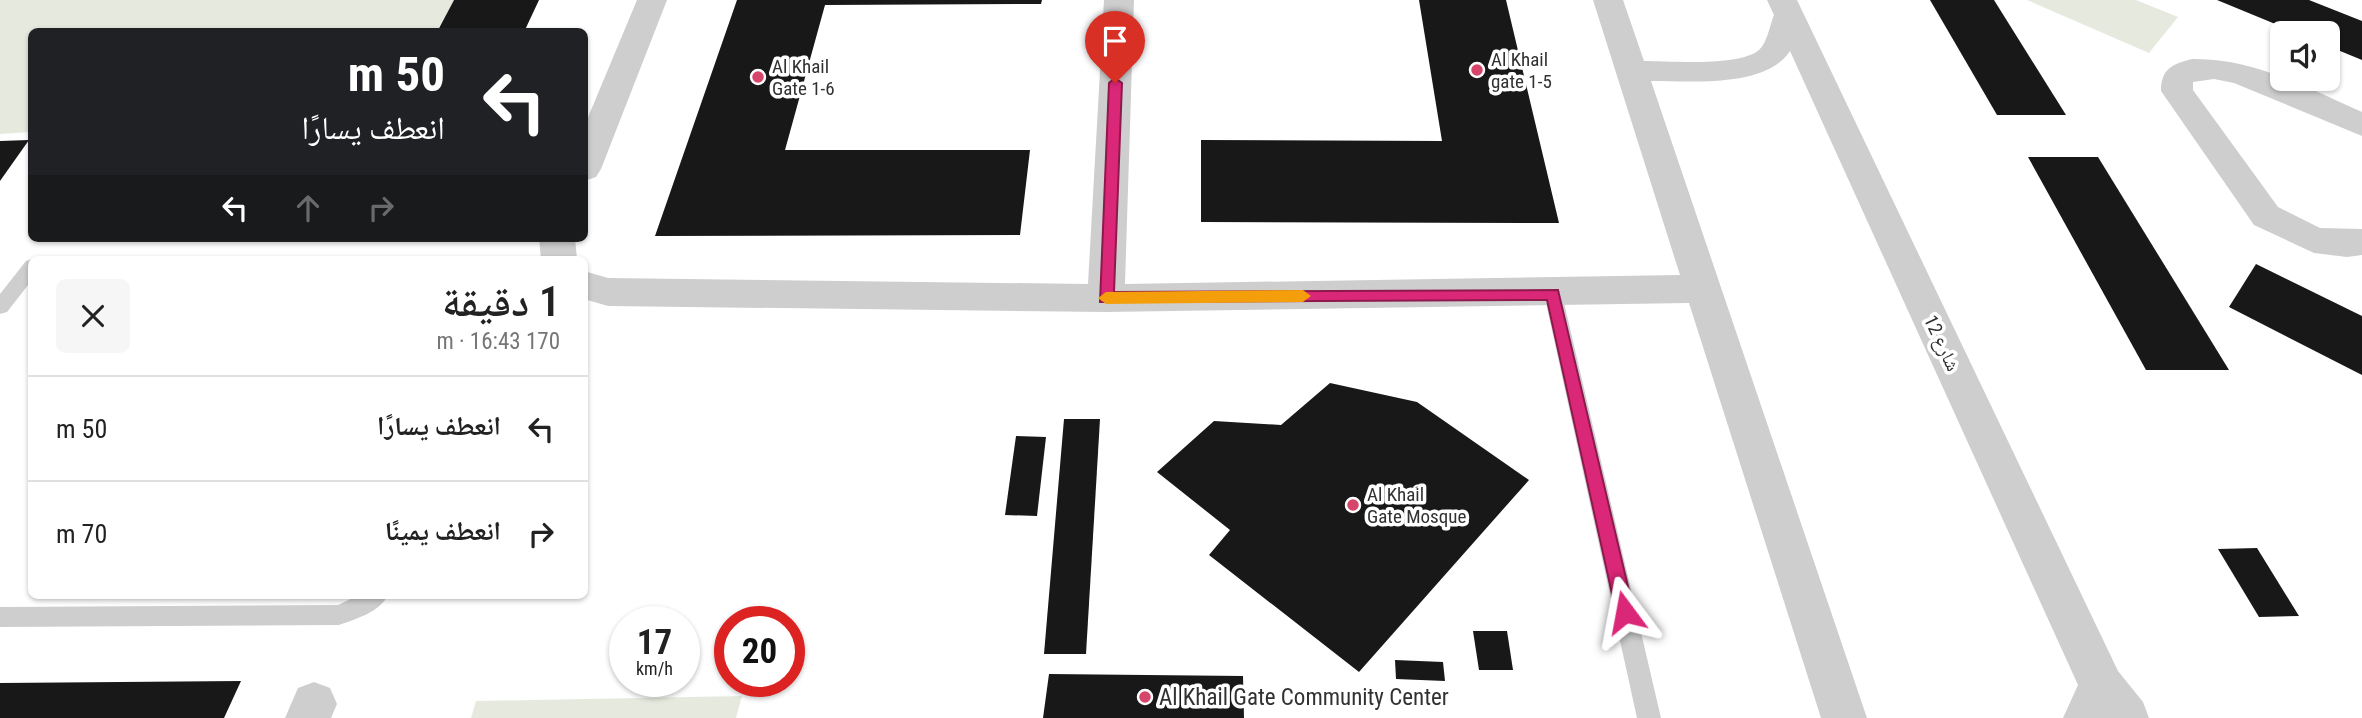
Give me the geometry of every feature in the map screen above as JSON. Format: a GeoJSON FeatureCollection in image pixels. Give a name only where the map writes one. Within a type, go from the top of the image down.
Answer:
{"type":"FeatureCollection","features":[{"type":"Feature","properties":{"kind":"street"},"geometry":{"type":"LineString","coordinates":[[588,159],[652,0]]}},
{"type":"Feature","properties":{"kind":"street"},"geometry":{"type":"LineString","coordinates":[[1106,298],[1119,0]]}},
{"type":"Feature","properties":{"kind":"street"},"geometry":{"type":"LineString","coordinates":[[1608,0],[1844,718]]}},
{"type":"Feature","properties":{"kind":"street"},"geometry":{"type":"LineString","coordinates":[[1631,71],[1737,68],[1759,64],[1775,51],[1786,7]]}},
{"type":"Feature","properties":{"kind":"street","name":"شارع 12"},"geometry":{"type":"LineString","coordinates":[[1786,7],[2105,707]]}},
{"type":"Feature","properties":{"kind":"street"},"geometry":{"type":"LineString","coordinates":[[2362,125],[2226,69],[2190,68],[2177,77],[2177,91],[2266,216],[2314,240],[2347,244],[2362,242]]}},
{"type":"Feature","properties":{"kind":"street"},"geometry":{"type":"LineString","coordinates":[[588,286],[608,292],[1106,298],[1553,294],[1703,289]]}},
{"type":"Feature","properties":{"kind":"lane"},"geometry":{"type":"LineString","coordinates":[[0,307],[28,271]]}},
{"type":"Feature","properties":{"kind":"lane"},"geometry":{"type":"LineString","coordinates":[[1553,294],[1649,718]]}},
{"type":"Feature","properties":{"kind":"lane"},"geometry":{"type":"LineString","coordinates":[[0,617],[339,615],[371,599]]}},
{"type":"Feature","properties":{"kind":"shaded area"},"geometry":{"type":"Polygon","coordinates":[[[0,0],[454,0],[439,28],[28,28],[28,132],[0,134],[0,0]]]}},
{"type":"Feature","properties":{"kind":"shaded area"},"geometry":{"type":"Polygon","coordinates":[[[2027,0],[2136,0],[2178,17],[2149,53],[2027,0]]]}},
{"type":"Feature","properties":{"kind":"shaded area"},"geometry":{"type":"Polygon","coordinates":[[[742,697],[736,718],[471,718],[476,701],[742,697]]]}},
{"type":"Feature","properties":{"kind":"building"},"geometry":{"type":"Polygon","coordinates":[[[454,0],[539,0],[526,28],[439,28],[454,0]]]}},
{"type":"Feature","properties":{"kind":"building","name":"Al Khail Gate 1-6"},"geometry":{"type":"Polygon","coordinates":[[[737,0],[1042,0],[1041,4],[825,5],[785,150],[1030,150],[1020,235],[655,236],[737,0]]]}},
{"type":"Feature","properties":{"kind":"building","name":"Al Khail gate 1-5"},"geometry":{"type":"Polygon","coordinates":[[[1419,0],[1506,0],[1559,223],[1201,222],[1201,140],[1442,141],[1419,0]]]}},
{"type":"Feature","properties":{"kind":"building"},"geometry":{"type":"Polygon","coordinates":[[[1930,0],[1994,0],[2066,115],[1997,115],[1930,0]]]}},
{"type":"Feature","properties":{"kind":"building"},"geometry":{"type":"Polygon","coordinates":[[[2217,0],[2309,0],[2362,21],[2362,60],[2340,51],[2340,21],[2270,22],[2217,0]]]}},
{"type":"Feature","properties":{"kind":"building"},"geometry":{"type":"Polygon","coordinates":[[[28,140],[0,181],[0,141],[28,140]]]}},
{"type":"Feature","properties":{"kind":"building"},"geometry":{"type":"Polygon","coordinates":[[[2028,157],[2098,157],[2229,370],[2146,370],[2028,157]]]}},
{"type":"Feature","properties":{"kind":"building"},"geometry":{"type":"Polygon","coordinates":[[[2256,264],[2362,316],[2362,375],[2229,307],[2256,264]]]}},
{"type":"Feature","properties":{"kind":"building","name":"Al Khail Gate Mosque"},"geometry":{"type":"Polygon","coordinates":[[[1330,383],[1417,402],[1529,480],[1359,672],[1209,555],[1230,530],[1157,472],[1214,421],[1281,425],[1330,383]]]}},
{"type":"Feature","properties":{"kind":"building"},"geometry":{"type":"Polygon","coordinates":[[[1064,419],[1100,419],[1086,654],[1044,654],[1064,419]]]}},
{"type":"Feature","properties":{"kind":"building"},"geometry":{"type":"Polygon","coordinates":[[[1016,436],[1046,437],[1037,516],[1005,515],[1016,436]]]}},
{"type":"Feature","properties":{"kind":"building"},"geometry":{"type":"Polygon","coordinates":[[[2257,548],[2299,616],[2259,617],[2218,549],[2257,548]]]}},
{"type":"Feature","properties":{"kind":"building"},"geometry":{"type":"Polygon","coordinates":[[[1473,631],[1507,631],[1513,670],[1479,670],[1473,631]]]}},
{"type":"Feature","properties":{"kind":"building"},"geometry":{"type":"Polygon","coordinates":[[[1395,660],[1443,662],[1445,681],[1396,679],[1395,660]]]}},
{"type":"Feature","properties":{"kind":"building","name":"Al Khail Gate Community Center"},"geometry":{"type":"Polygon","coordinates":[[[1049,674],[1243,676],[1244,718],[1043,718],[1049,674]]]}},
{"type":"Feature","properties":{"kind":"building"},"geometry":{"type":"Polygon","coordinates":[[[241,681],[224,718],[0,718],[0,683],[241,681]]]}},
{"type":"Feature","properties":{"kind":"slow traffic"},"geometry":{"type":"LineString","coordinates":[[1106,298],[1303,296]]}},
{"type":"Feature","properties":{"kind":"place","name":"Al Khail gate 1-5"},"geometry":{"type":"Point","coordinates":[1477,70]}},
{"type":"Feature","properties":{"kind":"place","name":"Al Khail Gate 1-6"},"geometry":{"type":"Point","coordinates":[758,77]}},
{"type":"Feature","properties":{"kind":"place","name":"Al Khail Gate Mosque"},"geometry":{"type":"Point","coordinates":[1353,505]}},
{"type":"Feature","properties":{"kind":"place","name":"Al Khail Gate Community Center"},"geometry":{"type":"Point","coordinates":[1145,697]}},
{"type":"Feature","properties":{"kind":"route"},"geometry":{"type":"LineString","coordinates":[[1115,83],[1106,298],[1553,294],[1625,612]]}}]}
